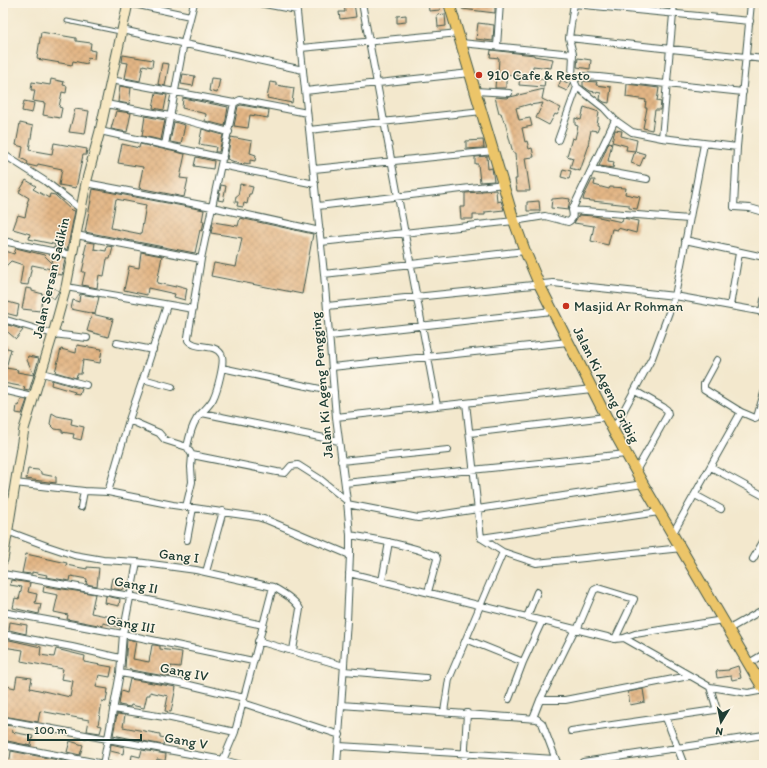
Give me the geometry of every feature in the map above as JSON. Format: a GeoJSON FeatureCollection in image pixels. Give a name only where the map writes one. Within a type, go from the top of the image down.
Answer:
{"type":"FeatureCollection","features":[{"type":"Feature","properties":{"kind":"main road","name":"Jalan Sersan Sadikin"},"geometry":{"type":"LineString","coordinates":[[3,560],[24,429],[42,373],[66,287],[86,183],[100,131],[129,3]]}},
{"type":"Feature","properties":{"kind":"main road","name":"Jalan Ki Ageng Gribig"},"geometry":{"type":"LineString","coordinates":[[449,3],[514,221],[525,252],[539,284],[606,418],[764,690]]}},
{"type":"Feature","properties":{"kind":"street"},"geometry":{"type":"LineString","coordinates":[[129,3],[190,16]]}},
{"type":"Feature","properties":{"kind":"street"},"geometry":{"type":"LineString","coordinates":[[165,145],[184,42],[194,3]]}},
{"type":"Feature","properties":{"kind":"street"},"geometry":{"type":"LineString","coordinates":[[260,3],[297,10]]}},
{"type":"Feature","properties":{"kind":"street","name":"Jalan Ki Ageng Pengging"},"geometry":{"type":"LineString","coordinates":[[296,3],[318,206],[336,417],[350,535],[344,668],[337,765]]}},
{"type":"Feature","properties":{"kind":"street"},"geometry":{"type":"LineString","coordinates":[[362,3],[437,406]]}},
{"type":"Feature","properties":{"kind":"street"},"geometry":{"type":"LineString","coordinates":[[497,46],[500,3]]}},
{"type":"Feature","properties":{"kind":"street"},"geometry":{"type":"LineString","coordinates":[[737,147],[662,138],[632,132],[615,120],[604,108],[577,87],[573,80],[571,71],[573,54],[569,38],[574,3],[637,6],[674,13],[750,21]]}},
{"type":"Feature","properties":{"kind":"street"},"geometry":{"type":"LineString","coordinates":[[662,138],[674,3]]}},
{"type":"Feature","properties":{"kind":"street"},"geometry":{"type":"LineString","coordinates":[[751,3],[737,147],[734,207],[750,208],[764,212]]}},
{"type":"Feature","properties":{"kind":"street"},"geometry":{"type":"LineString","coordinates":[[122,31],[184,42],[303,70]]}},
{"type":"Feature","properties":{"kind":"street"},"geometry":{"type":"LineString","coordinates":[[301,48],[369,41],[460,38],[497,46],[573,54]]}},
{"type":"Feature","properties":{"kind":"street"},"geometry":{"type":"LineString","coordinates":[[569,38],[764,59]]}},
{"type":"Feature","properties":{"kind":"street"},"geometry":{"type":"LineString","coordinates":[[305,91],[470,73]]}},
{"type":"Feature","properties":{"kind":"street"},"geometry":{"type":"LineString","coordinates":[[573,80],[577,77],[590,76],[743,92]]}},
{"type":"Feature","properties":{"kind":"street"},"geometry":{"type":"LineString","coordinates":[[112,80],[234,103],[240,100],[307,113]]}},
{"type":"Feature","properties":{"kind":"street"},"geometry":{"type":"LineString","coordinates":[[558,140],[577,87]]}},
{"type":"Feature","properties":{"kind":"street"},"geometry":{"type":"LineString","coordinates":[[475,91],[509,93]]}},
{"type":"Feature","properties":{"kind":"street"},"geometry":{"type":"LineString","coordinates":[[187,447],[196,420],[213,398],[222,368],[223,357],[221,352],[215,349],[192,344],[188,340],[201,259],[234,103]]}},
{"type":"Feature","properties":{"kind":"street"},"geometry":{"type":"LineString","coordinates":[[106,104],[170,116],[229,132]]}},
{"type":"Feature","properties":{"kind":"street"},"geometry":{"type":"LineString","coordinates":[[309,130],[482,111]]}},
{"type":"Feature","properties":{"kind":"street"},"geometry":{"type":"LineString","coordinates":[[321,242],[514,221],[545,216],[568,222],[573,218],[572,210],[615,120]]}},
{"type":"Feature","properties":{"kind":"street"},"geometry":{"type":"LineString","coordinates":[[100,131],[223,158]]}},
{"type":"Feature","properties":{"kind":"street"},"geometry":{"type":"LineString","coordinates":[[613,430],[652,358],[675,296],[704,144]]}},
{"type":"Feature","properties":{"kind":"street"},"geometry":{"type":"LineString","coordinates":[[314,169],[494,151]]}},
{"type":"Feature","properties":{"kind":"street"},"geometry":{"type":"LineString","coordinates":[[3,154],[45,181],[82,210]]}},
{"type":"Feature","properties":{"kind":"street"},"geometry":{"type":"LineString","coordinates":[[221,165],[315,184]]}},
{"type":"Feature","properties":{"kind":"street"},"geometry":{"type":"LineString","coordinates":[[592,169],[647,179]]}},
{"type":"Feature","properties":{"kind":"street"},"geometry":{"type":"LineString","coordinates":[[86,183],[212,207],[320,231]]}},
{"type":"Feature","properties":{"kind":"street"},"geometry":{"type":"LineString","coordinates":[[318,206],[504,184]]}},
{"type":"Feature","properties":{"kind":"street"},"geometry":{"type":"LineString","coordinates":[[572,210],[689,219]]}},
{"type":"Feature","properties":{"kind":"street"},"geometry":{"type":"LineString","coordinates":[[76,235],[201,259]]}},
{"type":"Feature","properties":{"kind":"street"},"geometry":{"type":"LineString","coordinates":[[685,240],[739,253],[764,257]]}},
{"type":"Feature","properties":{"kind":"street"},"geometry":{"type":"LineString","coordinates":[[3,241],[71,255]]}},
{"type":"Feature","properties":{"kind":"street"},"geometry":{"type":"LineString","coordinates":[[324,274],[525,252]]}},
{"type":"Feature","properties":{"kind":"street"},"geometry":{"type":"LineString","coordinates":[[730,306],[739,253]]}},
{"type":"Feature","properties":{"kind":"street"},"geometry":{"type":"LineString","coordinates":[[327,306],[553,283],[675,296],[763,312],[764,300]]}},
{"type":"Feature","properties":{"kind":"street"},"geometry":{"type":"LineString","coordinates":[[66,287],[193,309]]}},
{"type":"Feature","properties":{"kind":"street"},"geometry":{"type":"LineString","coordinates":[[108,492],[129,420],[167,305]]}},
{"type":"Feature","properties":{"kind":"street"},"geometry":{"type":"LineString","coordinates":[[330,336],[552,311]]}},
{"type":"Feature","properties":{"kind":"street"},"geometry":{"type":"LineString","coordinates":[[3,319],[53,334],[87,338]]}},
{"type":"Feature","properties":{"kind":"street"},"geometry":{"type":"LineString","coordinates":[[332,367],[568,342]]}},
{"type":"Feature","properties":{"kind":"street"},"geometry":{"type":"LineString","coordinates":[[117,344],[153,350]]}},
{"type":"Feature","properties":{"kind":"street"},"geometry":{"type":"LineString","coordinates":[[717,360],[704,384],[704,389],[741,412],[755,418],[757,417],[764,393]]}},
{"type":"Feature","properties":{"kind":"street"},"geometry":{"type":"LineString","coordinates":[[222,368],[334,392]]}},
{"type":"Feature","properties":{"kind":"street"},"geometry":{"type":"LineString","coordinates":[[42,373],[86,385]]}},
{"type":"Feature","properties":{"kind":"street"},"geometry":{"type":"LineString","coordinates":[[143,379],[172,387]]}},
{"type":"Feature","properties":{"kind":"street"},"geometry":{"type":"LineString","coordinates":[[336,417],[592,389]]}},
{"type":"Feature","properties":{"kind":"street"},"geometry":{"type":"LineString","coordinates":[[3,390],[33,398]]}},
{"type":"Feature","properties":{"kind":"street"},"geometry":{"type":"LineString","coordinates":[[635,391],[663,407],[667,410],[668,414],[636,471]]}},
{"type":"Feature","properties":{"kind":"street"},"geometry":{"type":"LineString","coordinates":[[466,403],[481,538]]}},
{"type":"Feature","properties":{"kind":"street"},"geometry":{"type":"LineString","coordinates":[[672,533],[741,412]]}},
{"type":"Feature","properties":{"kind":"street"},"geometry":{"type":"LineString","coordinates":[[202,413],[339,441]]}},
{"type":"Feature","properties":{"kind":"street"},"geometry":{"type":"LineString","coordinates":[[470,432],[606,418]]}},
{"type":"Feature","properties":{"kind":"street"},"geometry":{"type":"LineString","coordinates":[[129,420],[159,433],[165,440],[187,447],[192,455],[192,482],[186,507]]}},
{"type":"Feature","properties":{"kind":"street"},"geometry":{"type":"LineString","coordinates":[[341,461],[448,450]]}},
{"type":"Feature","properties":{"kind":"street"},"geometry":{"type":"LineString","coordinates":[[345,484],[626,454]]}},
{"type":"Feature","properties":{"kind":"street"},"geometry":{"type":"LineString","coordinates":[[192,455],[282,473],[287,472],[293,465],[298,465],[320,479],[347,502],[418,518],[643,484]]}},
{"type":"Feature","properties":{"kind":"street"},"geometry":{"type":"LineString","coordinates":[[711,467],[763,493]]}},
{"type":"Feature","properties":{"kind":"street"},"geometry":{"type":"LineString","coordinates":[[15,483],[84,491],[108,492],[186,507],[224,511],[267,520],[350,555]]}},
{"type":"Feature","properties":{"kind":"street"},"geometry":{"type":"LineString","coordinates":[[81,507],[84,491]]}},
{"type":"Feature","properties":{"kind":"street"},"geometry":{"type":"LineString","coordinates":[[695,495],[721,508]]}},
{"type":"Feature","properties":{"kind":"street"},"geometry":{"type":"LineString","coordinates":[[187,540],[193,508]]}},
{"type":"Feature","properties":{"kind":"street"},"geometry":{"type":"LineString","coordinates":[[206,572],[224,511]]}},
{"type":"Feature","properties":{"kind":"street"},"geometry":{"type":"LineString","coordinates":[[481,538],[660,512]]}},
{"type":"Feature","properties":{"kind":"street","name":"Gang I"},"geometry":{"type":"LineString","coordinates":[[7,531],[74,555],[103,560],[137,562],[176,567],[273,587],[297,604],[300,609],[293,650]]}},
{"type":"Feature","properties":{"kind":"street"},"geometry":{"type":"LineString","coordinates":[[350,535],[389,542],[436,556],[437,559],[428,592]]}},
{"type":"Feature","properties":{"kind":"street"},"geometry":{"type":"LineString","coordinates":[[481,538],[503,552],[536,563],[682,548]]}},
{"type":"Feature","properties":{"kind":"street"},"geometry":{"type":"LineString","coordinates":[[753,559],[764,540]]}},
{"type":"Feature","properties":{"kind":"street"},"geometry":{"type":"LineString","coordinates":[[382,581],[389,542]]}},
{"type":"Feature","properties":{"kind":"street"},"geometry":{"type":"LineString","coordinates":[[444,712],[449,679],[503,552]]}},
{"type":"Feature","properties":{"kind":"street"},"geometry":{"type":"LineString","coordinates":[[3,745],[105,765],[107,739],[120,673],[123,634],[137,562]]}},
{"type":"Feature","properties":{"kind":"street"},"geometry":{"type":"LineString","coordinates":[[349,573],[615,639],[624,638],[635,634],[723,620]]}},
{"type":"Feature","properties":{"kind":"street","name":"Gang II"},"geometry":{"type":"LineString","coordinates":[[3,574],[130,596],[263,625]]}},
{"type":"Feature","properties":{"kind":"street"},"geometry":{"type":"LineString","coordinates":[[222,762],[235,732],[273,587]]}},
{"type":"Feature","properties":{"kind":"street"},"geometry":{"type":"LineString","coordinates":[[533,718],[540,700],[576,630],[594,590],[598,588],[634,599],[615,639]]}},
{"type":"Feature","properties":{"kind":"street"},"geometry":{"type":"LineString","coordinates":[[527,617],[537,592]]}},
{"type":"Feature","properties":{"kind":"street"},"geometry":{"type":"LineString","coordinates":[[729,629],[764,609]]}},
{"type":"Feature","properties":{"kind":"street","name":"Gang III"},"geometry":{"type":"LineString","coordinates":[[3,612],[123,634],[253,661]]}},
{"type":"Feature","properties":{"kind":"street"},"geometry":{"type":"LineString","coordinates":[[509,699],[523,662],[542,621]]}},
{"type":"Feature","properties":{"kind":"street"},"geometry":{"type":"LineString","coordinates":[[3,634],[120,658]]}},
{"type":"Feature","properties":{"kind":"street"},"geometry":{"type":"LineString","coordinates":[[624,638],[710,687],[748,693],[764,690]]}},
{"type":"Feature","properties":{"kind":"street"},"geometry":{"type":"LineString","coordinates":[[466,639],[523,662]]}},
{"type":"Feature","properties":{"kind":"street"},"geometry":{"type":"LineString","coordinates":[[258,641],[293,650],[344,668],[426,678]]}},
{"type":"Feature","properties":{"kind":"street"},"geometry":{"type":"LineString","coordinates":[[749,663],[764,654]]}},
{"type":"Feature","properties":{"kind":"street","name":"Gang IV"},"geometry":{"type":"LineString","coordinates":[[120,673],[181,683],[243,700],[340,735]]}},
{"type":"Feature","properties":{"kind":"street"},"geometry":{"type":"LineString","coordinates":[[540,700],[565,700],[689,676]]}},
{"type":"Feature","properties":{"kind":"street"},"geometry":{"type":"LineString","coordinates":[[571,731],[715,710],[716,707],[710,687]]}},
{"type":"Feature","properties":{"kind":"street"},"geometry":{"type":"LineString","coordinates":[[339,746],[465,753],[556,762],[542,723],[540,720],[533,718],[341,705]]}},
{"type":"Feature","properties":{"kind":"street"},"geometry":{"type":"LineString","coordinates":[[113,709],[171,718],[235,732]]}},
{"type":"Feature","properties":{"kind":"street"},"geometry":{"type":"LineString","coordinates":[[464,765],[467,713]]}},
{"type":"Feature","properties":{"kind":"street"},"geometry":{"type":"LineString","coordinates":[[666,718],[684,765]]}},
{"type":"Feature","properties":{"kind":"street","name":"Gang V"},"geometry":{"type":"LineString","coordinates":[[3,720],[242,765]]}},
{"type":"Feature","properties":{"kind":"street"},"geometry":{"type":"LineString","coordinates":[[583,762],[764,735]]}},
{"type":"Feature","properties":{"kind":"lane"},"geometry":{"type":"LineString","coordinates":[[67,21],[122,31]]}},
{"type":"Feature","properties":{"kind":"building"},"geometry":{"type":"Polygon","coordinates":[[[344,3],[354,3],[356,17],[340,19],[339,12],[345,12],[344,3]]]}},
{"type":"Feature","properties":{"kind":"building"},"geometry":{"type":"Polygon","coordinates":[[[428,3],[439,3],[440,10],[429,11],[428,3]]]}},
{"type":"Feature","properties":{"kind":"building"},"geometry":{"type":"Polygon","coordinates":[[[463,3],[495,3],[495,13],[462,9],[463,3]]]}},
{"type":"Feature","properties":{"kind":"building"},"geometry":{"type":"Polygon","coordinates":[[[445,14],[446,26],[438,27],[437,15],[445,14]]]}},
{"type":"Feature","properties":{"kind":"building"},"geometry":{"type":"Polygon","coordinates":[[[406,15],[406,22],[397,23],[397,16],[406,15]]]}},
{"type":"Feature","properties":{"kind":"building"},"geometry":{"type":"Polygon","coordinates":[[[478,23],[494,25],[493,41],[476,39],[478,23]]]}},
{"type":"Feature","properties":{"kind":"building"},"geometry":{"type":"Polygon","coordinates":[[[41,32],[76,38],[76,41],[91,43],[90,50],[95,51],[94,59],[88,58],[87,64],[73,61],[72,65],[37,59],[41,32]]]}},
{"type":"Feature","properties":{"kind":"building"},"geometry":{"type":"Polygon","coordinates":[[[491,50],[534,55],[553,59],[551,68],[533,66],[532,77],[545,80],[544,87],[519,85],[520,76],[506,74],[506,88],[495,88],[496,75],[498,75],[499,58],[490,57],[491,50]]]}},
{"type":"Feature","properties":{"kind":"building"},"geometry":{"type":"Polygon","coordinates":[[[123,55],[153,60],[152,67],[143,65],[140,81],[125,78],[128,63],[122,62],[123,55]]]}},
{"type":"Feature","properties":{"kind":"building"},"geometry":{"type":"Polygon","coordinates":[[[578,58],[591,60],[590,69],[577,67],[578,58]]]}},
{"type":"Feature","properties":{"kind":"building"},"geometry":{"type":"Polygon","coordinates":[[[162,63],[169,64],[165,86],[158,84],[162,63]]]}},
{"type":"Feature","properties":{"kind":"building"},"geometry":{"type":"Polygon","coordinates":[[[183,74],[195,76],[193,86],[181,84],[183,74]]]}},
{"type":"Feature","properties":{"kind":"building"},"geometry":{"type":"Polygon","coordinates":[[[211,78],[220,79],[217,93],[209,91],[211,78]]]}},
{"type":"Feature","properties":{"kind":"building"},"geometry":{"type":"Polygon","coordinates":[[[51,79],[64,82],[63,85],[67,86],[66,93],[62,92],[59,107],[62,108],[60,118],[43,115],[45,103],[33,101],[35,90],[31,90],[32,82],[50,85],[51,79]]]}},
{"type":"Feature","properties":{"kind":"building"},"geometry":{"type":"Polygon","coordinates":[[[561,80],[570,84],[567,91],[558,87],[561,80]]]}},
{"type":"Feature","properties":{"kind":"building"},"geometry":{"type":"Polygon","coordinates":[[[583,81],[597,82],[596,85],[611,87],[609,103],[600,99],[601,93],[590,91],[583,86],[583,81]]]}},
{"type":"Feature","properties":{"kind":"building"},"geometry":{"type":"Polygon","coordinates":[[[270,82],[276,83],[276,85],[294,88],[292,103],[267,98],[270,82]]]}},
{"type":"Feature","properties":{"kind":"building"},"geometry":{"type":"Polygon","coordinates":[[[627,84],[659,88],[657,101],[661,102],[660,110],[655,110],[652,130],[643,128],[647,108],[645,108],[646,100],[626,97],[627,84]]]}},
{"type":"Feature","properties":{"kind":"building"},"geometry":{"type":"Polygon","coordinates":[[[120,86],[131,88],[129,104],[118,102],[120,86]]]}},
{"type":"Feature","properties":{"kind":"building"},"geometry":{"type":"Polygon","coordinates":[[[544,89],[542,99],[561,108],[557,115],[555,114],[549,125],[536,118],[543,103],[530,104],[516,108],[519,120],[530,118],[532,126],[522,128],[525,142],[527,141],[529,149],[532,148],[534,157],[525,158],[530,191],[517,191],[515,179],[517,179],[515,153],[513,153],[505,122],[501,113],[499,113],[495,97],[506,98],[544,89]]]}},
{"type":"Feature","properties":{"kind":"building"},"geometry":{"type":"Polygon","coordinates":[[[156,93],[167,95],[164,110],[153,108],[156,93]]]}},
{"type":"Feature","properties":{"kind":"building"},"geometry":{"type":"Polygon","coordinates":[[[183,98],[228,107],[225,126],[205,121],[206,114],[182,108],[183,98]]]}},
{"type":"Feature","properties":{"kind":"building"},"geometry":{"type":"Polygon","coordinates":[[[24,101],[34,103],[32,113],[22,111],[24,101]]]}},
{"type":"Feature","properties":{"kind":"building"},"geometry":{"type":"Polygon","coordinates":[[[241,105],[269,110],[268,118],[250,115],[248,128],[234,126],[238,106],[241,105]]]}},
{"type":"Feature","properties":{"kind":"building"},"geometry":{"type":"Polygon","coordinates":[[[584,107],[599,112],[597,125],[599,126],[597,131],[591,130],[589,145],[580,171],[570,168],[573,158],[567,156],[572,138],[575,139],[578,126],[575,125],[575,118],[581,120],[584,107]]]}},
{"type":"Feature","properties":{"kind":"building"},"geometry":{"type":"Polygon","coordinates":[[[75,109],[89,111],[85,134],[69,132],[75,109]]]}},
{"type":"Feature","properties":{"kind":"building"},"geometry":{"type":"Polygon","coordinates":[[[116,111],[131,113],[127,132],[111,129],[116,111]]]}},
{"type":"Feature","properties":{"kind":"building"},"geometry":{"type":"Polygon","coordinates":[[[145,116],[165,120],[161,140],[142,136],[145,116]]]}},
{"type":"Feature","properties":{"kind":"building"},"geometry":{"type":"Polygon","coordinates":[[[174,122],[185,125],[181,144],[170,142],[174,122]]]}},
{"type":"Feature","properties":{"kind":"building"},"geometry":{"type":"Polygon","coordinates":[[[20,123],[33,126],[29,150],[52,154],[54,143],[87,149],[86,155],[83,155],[76,188],[59,185],[62,169],[38,164],[37,167],[29,165],[27,164],[28,162],[21,158],[23,147],[16,145],[20,123]]]}},
{"type":"Feature","properties":{"kind":"building"},"geometry":{"type":"Polygon","coordinates":[[[202,129],[223,135],[219,152],[215,152],[216,147],[199,144],[202,129]]]}},
{"type":"Feature","properties":{"kind":"building"},"geometry":{"type":"Polygon","coordinates":[[[615,130],[622,131],[621,136],[637,140],[635,151],[626,150],[627,146],[612,142],[615,130]]]}},
{"type":"Feature","properties":{"kind":"building"},"geometry":{"type":"Polygon","coordinates":[[[231,137],[252,141],[250,153],[256,155],[255,161],[250,160],[250,164],[244,163],[243,165],[227,159],[231,137]]]}},
{"type":"Feature","properties":{"kind":"building"},"geometry":{"type":"Polygon","coordinates":[[[483,140],[484,148],[466,149],[466,141],[483,140]]]}},
{"type":"Feature","properties":{"kind":"building"},"geometry":{"type":"Polygon","coordinates":[[[609,142],[612,143],[608,161],[614,162],[613,168],[599,166],[609,142]]]}},
{"type":"Feature","properties":{"kind":"building"},"geometry":{"type":"Polygon","coordinates":[[[122,144],[139,148],[140,144],[185,154],[180,178],[188,179],[184,197],[139,188],[143,167],[118,163],[122,144]]]}},
{"type":"Feature","properties":{"kind":"building"},"geometry":{"type":"Polygon","coordinates":[[[635,151],[645,154],[640,166],[631,163],[635,151]]]}},
{"type":"Feature","properties":{"kind":"building"},"geometry":{"type":"Polygon","coordinates":[[[487,156],[488,169],[492,168],[494,181],[480,182],[478,164],[475,164],[475,157],[487,156]]]}},
{"type":"Feature","properties":{"kind":"building"},"geometry":{"type":"Polygon","coordinates":[[[196,157],[214,161],[213,169],[194,166],[196,157]]]}},
{"type":"Feature","properties":{"kind":"building"},"geometry":{"type":"Polygon","coordinates":[[[563,169],[571,171],[569,179],[561,177],[563,169]]]}},
{"type":"Feature","properties":{"kind":"building"},"geometry":{"type":"Polygon","coordinates":[[[26,180],[36,186],[33,189],[49,198],[50,194],[55,195],[71,210],[75,211],[67,250],[55,247],[53,244],[29,239],[30,234],[13,229],[18,215],[25,217],[29,198],[19,192],[26,180]]]}},
{"type":"Feature","properties":{"kind":"building"},"geometry":{"type":"Polygon","coordinates":[[[592,180],[595,180],[594,185],[609,189],[610,187],[626,188],[625,194],[640,197],[637,209],[629,208],[629,205],[583,200],[592,180]]]}},
{"type":"Feature","properties":{"kind":"building"},"geometry":{"type":"Polygon","coordinates":[[[240,184],[253,187],[251,194],[249,194],[247,204],[244,203],[243,207],[237,206],[238,202],[235,202],[236,196],[238,196],[240,184]]]}},
{"type":"Feature","properties":{"kind":"building"},"geometry":{"type":"Polygon","coordinates":[[[221,185],[226,186],[223,201],[218,200],[221,185]]]}},
{"type":"Feature","properties":{"kind":"building"},"geometry":{"type":"Polygon","coordinates":[[[93,189],[204,210],[202,231],[200,230],[195,253],[85,232],[93,189]],[[116,199],[111,228],[141,234],[146,205],[116,199]]]}},
{"type":"Feature","properties":{"kind":"building"},"geometry":{"type":"Polygon","coordinates":[[[496,190],[497,202],[501,201],[504,210],[485,212],[485,215],[473,215],[473,219],[461,219],[460,207],[465,207],[465,193],[496,190]]]}},
{"type":"Feature","properties":{"kind":"building"},"geometry":{"type":"Polygon","coordinates":[[[552,199],[570,199],[568,210],[551,208],[552,199]]]}},
{"type":"Feature","properties":{"kind":"building"},"geometry":{"type":"Polygon","coordinates":[[[539,201],[540,211],[527,211],[527,202],[539,201]]]}},
{"type":"Feature","properties":{"kind":"building"},"geometry":{"type":"Polygon","coordinates":[[[579,215],[594,216],[622,222],[623,218],[638,221],[636,233],[618,228],[618,230],[612,229],[608,245],[591,241],[594,226],[574,223],[579,215]]]}},
{"type":"Feature","properties":{"kind":"building"},"geometry":{"type":"Polygon","coordinates":[[[240,218],[313,234],[302,294],[211,276],[214,263],[236,267],[242,238],[211,233],[213,222],[238,226],[240,218]]]}},
{"type":"Feature","properties":{"kind":"building"},"geometry":{"type":"Polygon","coordinates":[[[87,242],[95,243],[94,249],[106,251],[107,246],[113,247],[110,259],[107,259],[104,276],[99,275],[97,288],[82,285],[85,272],[82,272],[86,254],[84,254],[87,242]]]}},
{"type":"Feature","properties":{"kind":"building"},"geometry":{"type":"Polygon","coordinates":[[[16,248],[44,255],[52,263],[53,256],[65,258],[62,275],[50,273],[51,269],[32,265],[28,285],[20,284],[23,265],[11,261],[3,269],[3,250],[14,254],[16,248]]]}},
{"type":"Feature","properties":{"kind":"building"},"geometry":{"type":"Polygon","coordinates":[[[141,252],[162,256],[157,283],[187,288],[185,300],[174,297],[175,294],[148,288],[147,295],[124,290],[129,266],[139,268],[141,252]]]}},
{"type":"Feature","properties":{"kind":"building"},"geometry":{"type":"Polygon","coordinates":[[[52,287],[59,291],[54,299],[47,294],[52,287]]]}},
{"type":"Feature","properties":{"kind":"building"},"geometry":{"type":"Polygon","coordinates":[[[26,288],[43,294],[40,311],[22,309],[26,288]]]}},
{"type":"Feature","properties":{"kind":"building"},"geometry":{"type":"Polygon","coordinates":[[[80,294],[99,297],[95,314],[71,309],[73,300],[79,302],[80,294]]]}},
{"type":"Feature","properties":{"kind":"building"},"geometry":{"type":"Polygon","coordinates":[[[8,302],[19,305],[17,316],[5,313],[8,302]]]}},
{"type":"Feature","properties":{"kind":"building"},"geometry":{"type":"Polygon","coordinates":[[[92,314],[113,319],[108,337],[87,331],[92,314]]]}},
{"type":"Feature","properties":{"kind":"building"},"geometry":{"type":"Polygon","coordinates":[[[3,324],[23,330],[16,339],[3,328],[3,324]]]}},
{"type":"Feature","properties":{"kind":"building"},"geometry":{"type":"Polygon","coordinates":[[[77,345],[102,349],[100,363],[83,360],[81,374],[77,374],[76,378],[55,372],[61,349],[76,353],[77,345]]]}},
{"type":"Feature","properties":{"kind":"building"},"geometry":{"type":"Polygon","coordinates":[[[3,347],[11,349],[6,368],[18,370],[17,372],[34,375],[29,391],[24,390],[25,387],[3,383],[3,347]]]}},
{"type":"Feature","properties":{"kind":"building"},"geometry":{"type":"Polygon","coordinates":[[[28,356],[39,358],[34,375],[27,360],[28,356]]]}},
{"type":"Feature","properties":{"kind":"building"},"geometry":{"type":"Polygon","coordinates":[[[52,380],[82,389],[80,395],[74,394],[75,392],[51,385],[52,380]]]}},
{"type":"Feature","properties":{"kind":"building"},"geometry":{"type":"Polygon","coordinates":[[[21,399],[27,400],[22,414],[16,413],[17,405],[19,406],[21,399]]]}},
{"type":"Feature","properties":{"kind":"building"},"geometry":{"type":"Polygon","coordinates":[[[52,413],[57,416],[72,419],[71,424],[84,427],[81,440],[73,438],[74,434],[55,429],[50,424],[52,413]]]}},
{"type":"Feature","properties":{"kind":"building"},"geometry":{"type":"Polygon","coordinates":[[[28,469],[38,470],[41,474],[56,477],[56,483],[26,479],[28,469]]]}},
{"type":"Feature","properties":{"kind":"building"},"geometry":{"type":"Polygon","coordinates":[[[26,554],[67,563],[66,565],[87,569],[87,567],[99,568],[97,586],[86,584],[87,579],[71,576],[70,581],[46,577],[47,575],[32,572],[32,574],[22,573],[26,554]]]}},
{"type":"Feature","properties":{"kind":"building"},"geometry":{"type":"Polygon","coordinates":[[[112,578],[125,581],[124,589],[121,590],[110,588],[112,578]]]}},
{"type":"Feature","properties":{"kind":"building"},"geometry":{"type":"Polygon","coordinates":[[[11,580],[30,583],[28,592],[37,594],[35,603],[41,604],[39,614],[13,608],[15,598],[19,599],[22,587],[10,585],[11,580]]]}},
{"type":"Feature","properties":{"kind":"building"},"geometry":{"type":"Polygon","coordinates":[[[44,586],[95,594],[91,613],[121,619],[120,627],[103,623],[103,626],[67,619],[68,615],[54,612],[58,595],[43,592],[44,586]]]}},
{"type":"Feature","properties":{"kind":"building"},"geometry":{"type":"Polygon","coordinates":[[[106,596],[120,599],[119,606],[105,603],[106,596]]]}},
{"type":"Feature","properties":{"kind":"building"},"geometry":{"type":"Polygon","coordinates":[[[10,622],[27,625],[26,634],[9,630],[10,622]]]}},
{"type":"Feature","properties":{"kind":"building"},"geometry":{"type":"Polygon","coordinates":[[[5,639],[41,647],[40,655],[54,657],[56,649],[85,656],[84,662],[112,667],[110,677],[99,675],[96,687],[108,689],[106,702],[102,701],[98,725],[102,726],[100,733],[87,731],[89,720],[40,711],[38,722],[3,716],[3,685],[15,688],[17,676],[32,678],[30,688],[70,697],[73,681],[61,679],[63,669],[21,661],[23,650],[3,647],[5,639]]]}},
{"type":"Feature","properties":{"kind":"building"},"geometry":{"type":"Polygon","coordinates":[[[127,639],[136,641],[133,659],[149,662],[152,645],[155,645],[160,646],[160,649],[182,652],[180,667],[171,666],[170,677],[125,668],[127,639]]]}},
{"type":"Feature","properties":{"kind":"building"},"geometry":{"type":"Polygon","coordinates":[[[738,666],[741,678],[732,680],[731,676],[717,678],[716,671],[729,670],[738,666]]]}},
{"type":"Feature","properties":{"kind":"building"},"geometry":{"type":"Polygon","coordinates":[[[130,679],[176,687],[171,712],[165,711],[168,696],[150,692],[150,695],[147,695],[144,708],[131,705],[130,707],[119,705],[121,691],[127,693],[130,679]]]}},
{"type":"Feature","properties":{"kind":"building"},"geometry":{"type":"Polygon","coordinates":[[[643,689],[645,702],[630,705],[628,692],[643,689]]]}},
{"type":"Feature","properties":{"kind":"building"},"geometry":{"type":"Polygon","coordinates":[[[117,714],[125,715],[123,727],[160,734],[160,737],[165,738],[163,745],[113,735],[117,714]]]}},
{"type":"Feature","properties":{"kind":"building"},"geometry":{"type":"Polygon","coordinates":[[[3,725],[13,726],[12,732],[33,736],[31,746],[3,740],[3,725]]]}},
{"type":"Feature","properties":{"kind":"building"},"geometry":{"type":"Polygon","coordinates":[[[70,741],[83,745],[80,755],[67,752],[70,741]]]}},
{"type":"Feature","properties":{"kind":"building"},"geometry":{"type":"Polygon","coordinates":[[[111,744],[124,747],[123,754],[110,751],[111,744]]]}},
{"type":"Feature","properties":{"kind":"building"},"geometry":{"type":"Polygon","coordinates":[[[142,750],[166,754],[165,761],[157,759],[156,765],[143,765],[131,762],[132,755],[140,757],[142,750]]]}},
{"type":"Feature","properties":{"kind":"building"},"geometry":{"type":"Polygon","coordinates":[[[11,751],[85,765],[3,765],[3,758],[10,759],[11,751]]]}},
{"type":"Feature","properties":{"kind":"place","name":"910 Cafe & Resto"},"geometry":{"type":"Point","coordinates":[479,75]}},
{"type":"Feature","properties":{"kind":"place","name":"Masjid Ar Rohman"},"geometry":{"type":"Point","coordinates":[566,306]}}]}
